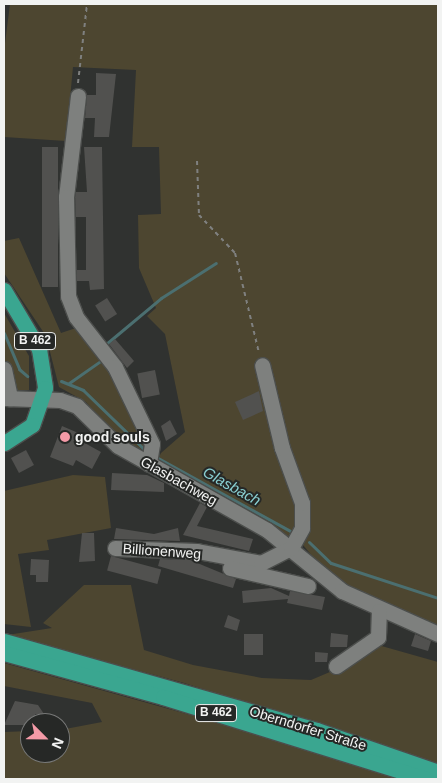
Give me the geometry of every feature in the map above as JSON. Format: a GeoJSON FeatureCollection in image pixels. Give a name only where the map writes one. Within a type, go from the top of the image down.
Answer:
{"type":"FeatureCollection","features":[{"type":"Feature","properties":{"kind":"main road","name":"B 462"},"geometry":{"type":"LineString","coordinates":[[4,290],[41,354],[44,399],[32,425],[4,443]]}},
{"type":"Feature","properties":{"kind":"main road","name":"Oberndorfer Straße"},"geometry":{"type":"LineString","coordinates":[[4,641],[317,730],[438,772]]}},
{"type":"Feature","properties":{"kind":"main road","name":"Oberndorfer Straße"},"geometry":{"type":"LineString","coordinates":[[4,653],[163,697],[427,779]]}},
{"type":"Feature","properties":{"kind":"street"},"geometry":{"type":"LineString","coordinates":[[78,96],[66,226],[69,302],[115,367],[152,444],[149,464]]}},
{"type":"Feature","properties":{"kind":"street"},"geometry":{"type":"LineString","coordinates":[[262,365],[282,448],[302,503],[302,528],[292,548]]}},
{"type":"Feature","properties":{"kind":"street"},"geometry":{"type":"LineString","coordinates":[[4,369],[7,398]]}},
{"type":"Feature","properties":{"kind":"street","name":"Glasbachweg"},"geometry":{"type":"LineString","coordinates":[[7,398],[44,399],[77,406],[118,446],[292,548],[342,591],[378,610],[438,634]]}},
{"type":"Feature","properties":{"kind":"street","name":"Billionenweg"},"geometry":{"type":"LineString","coordinates":[[115,548],[210,554],[261,563],[292,548]]}},
{"type":"Feature","properties":{"kind":"street","name":"Billionenweg"},"geometry":{"type":"LineString","coordinates":[[210,554],[212,561],[244,573],[308,586]]}},
{"type":"Feature","properties":{"kind":"street"},"geometry":{"type":"LineString","coordinates":[[336,666],[378,637],[378,610]]}},
{"type":"Feature","properties":{"kind":"path"},"geometry":{"type":"LineString","coordinates":[[78,96],[87,4]]}},
{"type":"Feature","properties":{"kind":"path"},"geometry":{"type":"LineString","coordinates":[[197,161],[199,215],[234,253],[262,365]]}},
{"type":"Feature","properties":{"kind":"shaded area"},"geometry":{"type":"Polygon","coordinates":[[[10,4],[438,4],[438,628],[372,602],[329,576],[303,545],[156,464],[161,453],[185,432],[165,334],[147,316],[156,308],[139,268],[138,215],[161,214],[159,147],[132,147],[136,70],[73,67],[66,141],[4,137],[4,51],[10,4]]]}},
{"type":"Feature","properties":{"kind":"shaded area"},"geometry":{"type":"Polygon","coordinates":[[[19,238],[61,333],[79,327],[112,368],[148,445],[145,454],[113,434],[86,402],[59,387],[46,336],[4,273],[4,241],[19,238]]]}},
{"type":"Feature","properties":{"kind":"shaded area"},"geometry":{"type":"Polygon","coordinates":[[[4,313],[29,356],[29,390],[17,390],[4,359],[4,313]]]}},
{"type":"Feature","properties":{"kind":"shaded area"},"geometry":{"type":"Polygon","coordinates":[[[73,475],[105,477],[111,528],[47,540],[49,550],[18,554],[31,627],[4,624],[4,491],[73,475]]]}},
{"type":"Feature","properties":{"kind":"shaded area"},"geometry":{"type":"Polygon","coordinates":[[[84,585],[131,585],[144,650],[193,665],[262,678],[311,680],[351,663],[378,645],[438,662],[438,764],[184,683],[7,635],[52,628],[43,623],[84,585]]]}},
{"type":"Feature","properties":{"kind":"shaded area"},"geometry":{"type":"Polygon","coordinates":[[[4,663],[312,749],[400,779],[4,779],[4,732],[20,731],[20,763],[70,763],[70,728],[102,722],[92,703],[4,686],[4,663]]]}},
{"type":"Feature","properties":{"kind":"building"},"geometry":{"type":"Polygon","coordinates":[[[96,73],[116,74],[109,137],[94,137],[95,118],[85,118],[87,95],[96,95],[96,73]]]}},
{"type":"Feature","properties":{"kind":"building"},"geometry":{"type":"Polygon","coordinates":[[[42,147],[58,147],[58,287],[42,287],[42,147]]]}},
{"type":"Feature","properties":{"kind":"building"},"geometry":{"type":"Polygon","coordinates":[[[84,147],[102,147],[104,289],[90,290],[89,281],[77,281],[77,270],[86,270],[86,217],[76,217],[75,197],[76,192],[87,192],[84,147]]]}},
{"type":"Feature","properties":{"kind":"building"},"geometry":{"type":"Polygon","coordinates":[[[107,298],[117,314],[105,322],[95,305],[107,298]]]}},
{"type":"Feature","properties":{"kind":"building"},"geometry":{"type":"Polygon","coordinates":[[[115,339],[134,361],[127,368],[109,344],[115,339]]]}},
{"type":"Feature","properties":{"kind":"building"},"geometry":{"type":"Polygon","coordinates":[[[155,370],[160,395],[142,398],[137,373],[155,370]]]}},
{"type":"Feature","properties":{"kind":"building"},"geometry":{"type":"Polygon","coordinates":[[[259,391],[263,411],[243,420],[235,402],[259,391]]]}},
{"type":"Feature","properties":{"kind":"building"},"geometry":{"type":"Polygon","coordinates":[[[170,420],[177,434],[166,441],[161,426],[170,420]]]}},
{"type":"Feature","properties":{"kind":"building"},"geometry":{"type":"Polygon","coordinates":[[[62,426],[83,435],[81,441],[101,452],[92,469],[76,460],[73,466],[50,457],[62,426]]]}},
{"type":"Feature","properties":{"kind":"building"},"geometry":{"type":"Polygon","coordinates":[[[26,450],[34,465],[19,473],[11,458],[26,450]]]}},
{"type":"Feature","properties":{"kind":"building"},"geometry":{"type":"Polygon","coordinates":[[[112,473],[147,475],[164,483],[164,492],[111,490],[112,473]]]}},
{"type":"Feature","properties":{"kind":"building"},"geometry":{"type":"Polygon","coordinates":[[[200,503],[207,507],[197,526],[253,539],[249,551],[183,535],[200,503]]]}},
{"type":"Feature","properties":{"kind":"building"},"geometry":{"type":"Polygon","coordinates":[[[116,528],[154,534],[178,528],[180,541],[114,539],[116,528]]]}},
{"type":"Feature","properties":{"kind":"building"},"geometry":{"type":"Polygon","coordinates":[[[82,533],[94,533],[95,561],[79,562],[82,533]]]}},
{"type":"Feature","properties":{"kind":"building"},"geometry":{"type":"Polygon","coordinates":[[[111,556],[161,569],[157,584],[107,570],[111,556]]]}},
{"type":"Feature","properties":{"kind":"building"},"geometry":{"type":"Polygon","coordinates":[[[31,559],[49,560],[48,582],[36,582],[36,575],[30,575],[31,559]]]}},
{"type":"Feature","properties":{"kind":"building"},"geometry":{"type":"Polygon","coordinates":[[[160,559],[190,560],[236,579],[233,588],[158,566],[160,559]]]}},
{"type":"Feature","properties":{"kind":"building"},"geometry":{"type":"Polygon","coordinates":[[[271,588],[289,596],[290,591],[325,597],[322,610],[287,603],[288,599],[243,603],[242,591],[271,588]]]}},
{"type":"Feature","properties":{"kind":"building"},"geometry":{"type":"Polygon","coordinates":[[[228,615],[240,620],[237,631],[224,627],[228,615]]]}},
{"type":"Feature","properties":{"kind":"building"},"geometry":{"type":"Polygon","coordinates":[[[331,633],[348,635],[347,647],[330,647],[331,633]]]}},
{"type":"Feature","properties":{"kind":"building"},"geometry":{"type":"Polygon","coordinates":[[[244,634],[263,634],[263,655],[244,655],[244,634]]]}},
{"type":"Feature","properties":{"kind":"building"},"geometry":{"type":"Polygon","coordinates":[[[415,634],[431,641],[428,651],[411,646],[415,634]]]}},
{"type":"Feature","properties":{"kind":"building"},"geometry":{"type":"Polygon","coordinates":[[[315,652],[328,653],[327,662],[315,662],[315,652]]]}},
{"type":"Feature","properties":{"kind":"building"},"geometry":{"type":"Polygon","coordinates":[[[15,701],[38,705],[43,713],[20,713],[20,725],[4,725],[15,701]]]}},
{"type":"Feature","properties":{"kind":"waterway"},"geometry":{"type":"LineString","coordinates":[[106,344],[161,298],[216,263]]}},
{"type":"Feature","properties":{"kind":"waterway","name":"Glasbach"},"geometry":{"type":"LineString","coordinates":[[4,333],[19,369],[27,376]]}},
{"type":"Feature","properties":{"kind":"waterway"},"geometry":{"type":"LineString","coordinates":[[69,383],[101,361]]}},
{"type":"Feature","properties":{"kind":"waterway","name":"Glasbach"},"geometry":{"type":"LineString","coordinates":[[61,381],[83,390],[145,450]]}},
{"type":"Feature","properties":{"kind":"waterway","name":"Glasbach"},"geometry":{"type":"LineString","coordinates":[[158,458],[294,533]]}},
{"type":"Feature","properties":{"kind":"waterway","name":"Glasbach"},"geometry":{"type":"LineString","coordinates":[[309,542],[331,563],[438,598]]}},
{"type":"Feature","properties":{"kind":"place","name":"good souls"},"geometry":{"type":"Point","coordinates":[65,437]}}]}
